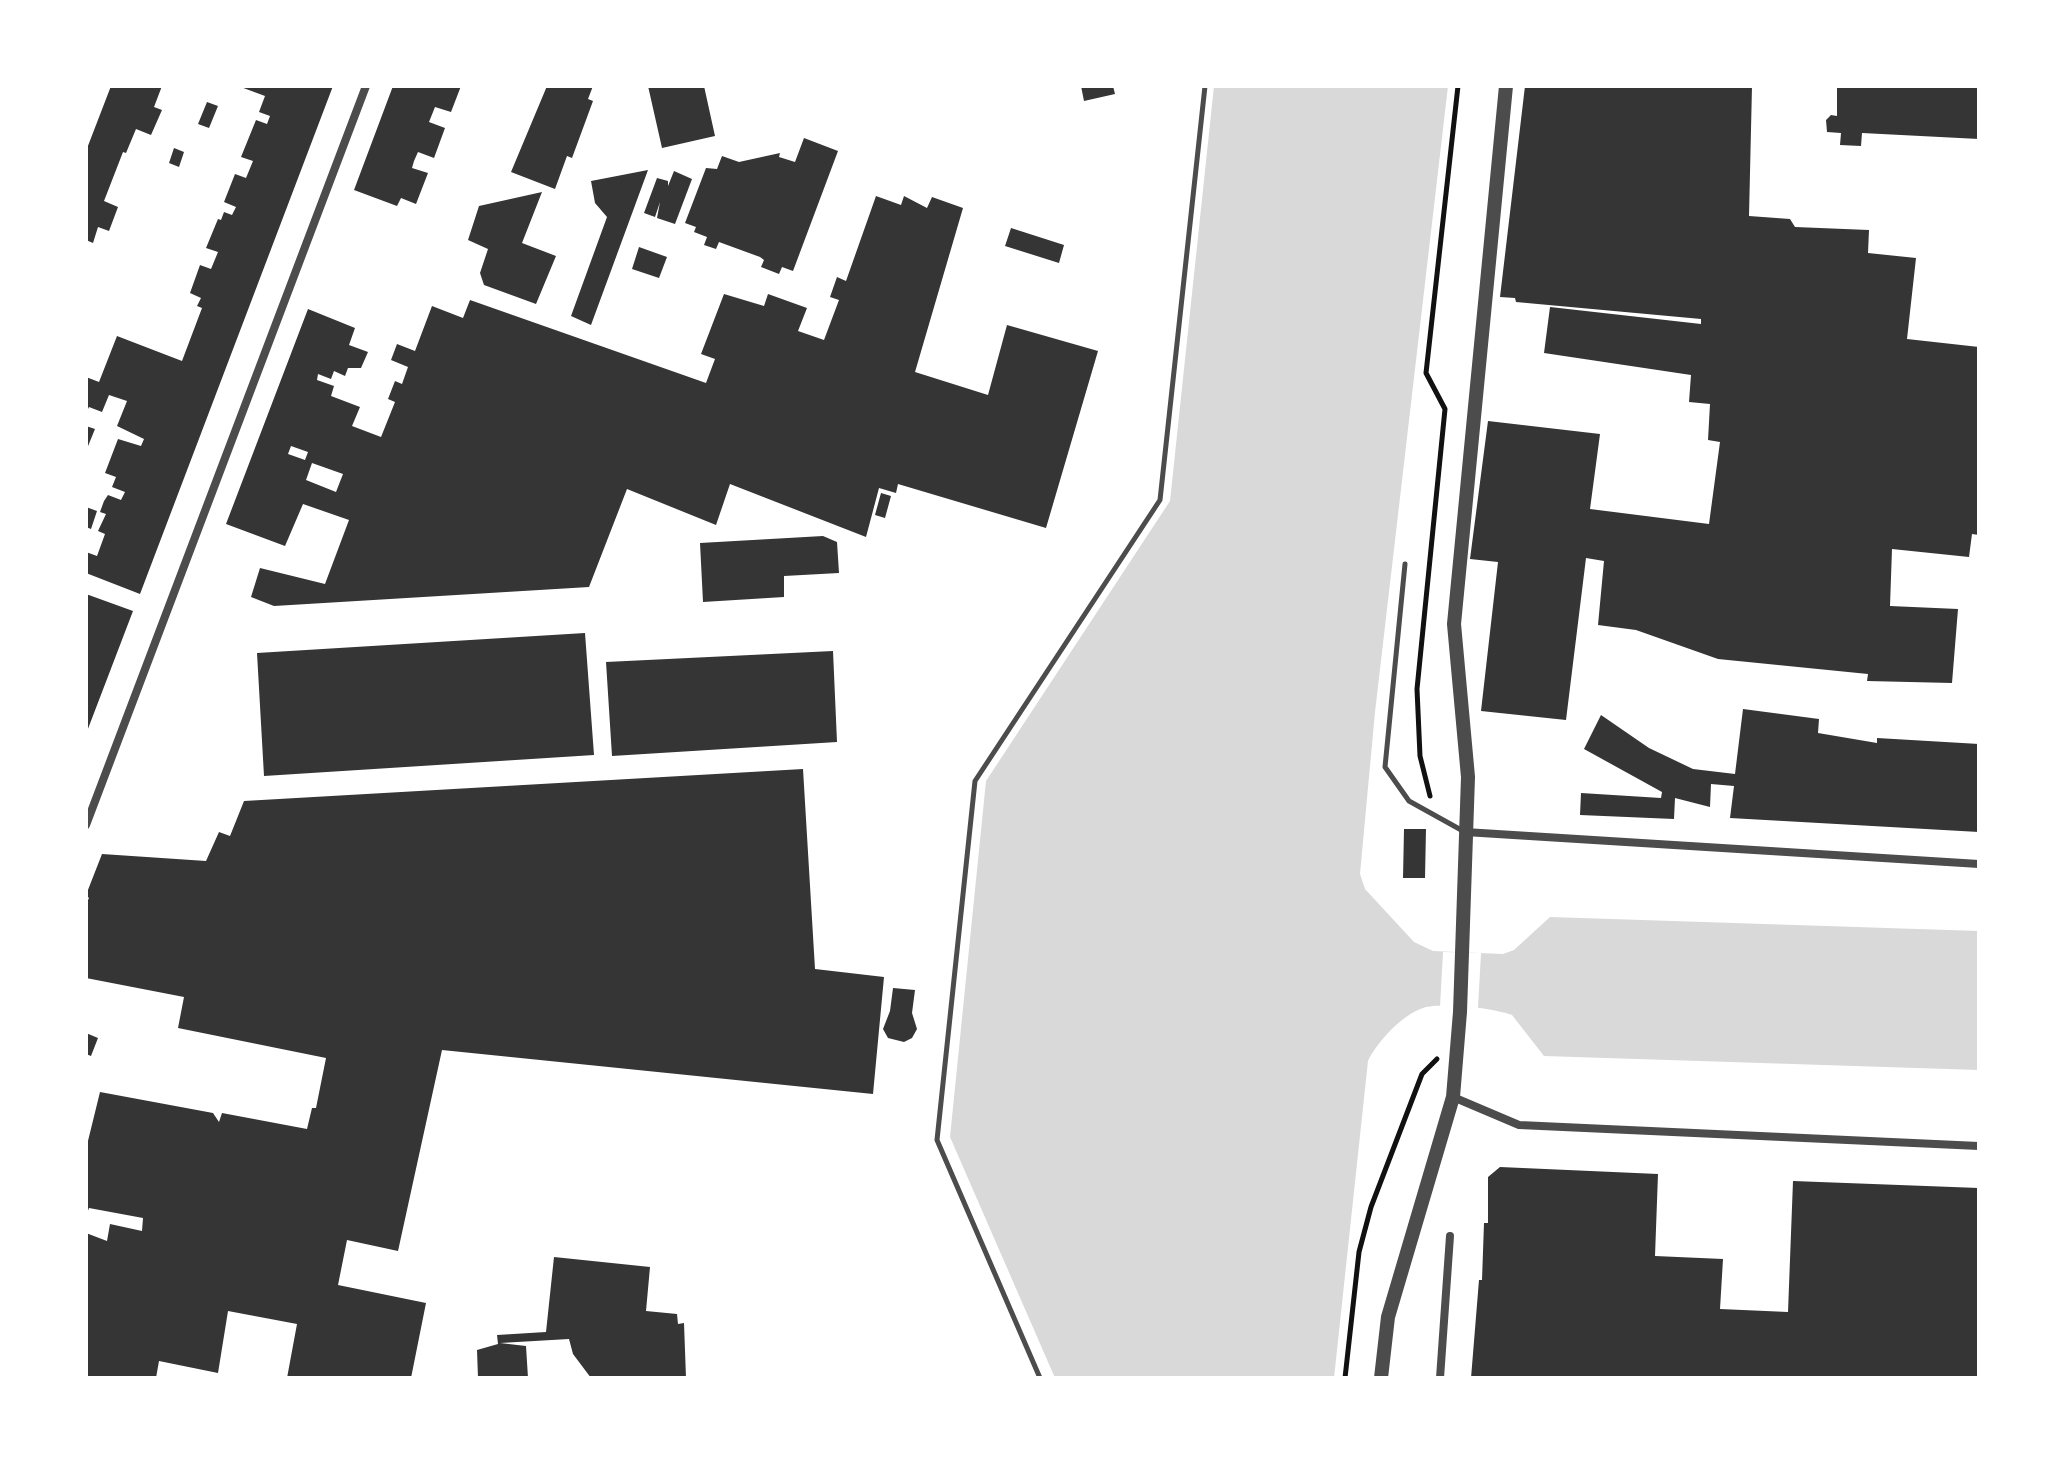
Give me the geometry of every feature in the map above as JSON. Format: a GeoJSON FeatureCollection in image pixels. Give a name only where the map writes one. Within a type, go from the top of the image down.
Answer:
{"type":"FeatureCollection","features":[{"type":"Feature","properties":{"kind":"street"},"geometry":{"type":"LineString","coordinates":[[86,825],[366,86]]}},
{"type":"Feature","properties":{"kind":"street"},"geometry":{"type":"LineString","coordinates":[[1381,1378],[1388,1317],[1453,1097],[1460,1012],[1468,777],[1454,624],[1506,86]]}},
{"type":"Feature","properties":{"kind":"street"},"geometry":{"type":"LineString","coordinates":[[1464,832],[1979,864]]}},
{"type":"Feature","properties":{"kind":"street"},"geometry":{"type":"LineString","coordinates":[[1453,1097],[1519,1125],[1979,1146]]}},
{"type":"Feature","properties":{"kind":"street"},"geometry":{"type":"LineString","coordinates":[[1440,1378],[1450,1236]]}},
{"type":"Feature","properties":{"kind":"lane"},"geometry":{"type":"LineString","coordinates":[[1040,1378],[937,1140],[975,781],[1160,500],[1205,86]]}},
{"type":"Feature","properties":{"kind":"lane"},"geometry":{"type":"LineString","coordinates":[[1405,564],[1385,767],[1409,801],[1464,832]]}},
{"type":"Feature","properties":{"kind":"path"},"geometry":{"type":"LineString","coordinates":[[1417,689],[1445,409],[1426,373],[1458,86]]}},
{"type":"Feature","properties":{"kind":"path"},"geometry":{"type":"LineString","coordinates":[[1345,1378],[1359,1252],[1371,1207],[1422,1074],[1438,1059]]}},
{"type":"Feature","properties":{"kind":"shaded area"},"geometry":{"type":"Polygon","coordinates":[[[1214,86],[1448,86],[1375,712],[1360,874],[1365,889],[1414,942],[1433,951],[1503,954],[1514,950],[1550,917],[1979,931],[1979,1070],[1544,1056],[1512,1015],[1467,1007],[1423,1008],[1391,1030],[1368,1061],[1334,1378],[1055,1378],[950,1137],[986,781],[1170,501],[1214,86]]]}},
{"type":"Feature","properties":{"kind":"pier"},"geometry":{"type":"Polygon","coordinates":[[[1443,952],[1481,953],[1478,1008],[1440,1007],[1443,952]]]}},
{"type":"Feature","properties":{"kind":"building"},"geometry":{"type":"Polygon","coordinates":[[[111,86],[162,86],[154,107],[162,110],[151,135],[136,129],[126,153],[123,152],[104,201],[118,207],[109,231],[98,227],[93,243],[86,240],[86,151],[111,86]]]}},
{"type":"Feature","properties":{"kind":"building"},"geometry":{"type":"Polygon","coordinates":[[[238,86],[333,86],[140,594],[86,573],[86,552],[97,556],[105,534],[98,531],[106,514],[100,512],[104,501],[108,495],[121,500],[125,492],[112,487],[116,477],[105,473],[118,439],[141,446],[144,439],[117,426],[127,401],[109,395],[102,412],[89,407],[86,413],[86,377],[99,382],[117,336],[182,361],[202,308],[197,306],[201,298],[190,293],[200,265],[211,269],[218,252],[206,248],[218,219],[221,220],[224,212],[232,215],[236,207],[224,202],[235,174],[246,178],[253,161],[241,157],[256,120],[267,124],[270,116],[259,112],[265,96],[238,86]]]}},
{"type":"Feature","properties":{"kind":"building"},"geometry":{"type":"Polygon","coordinates":[[[393,86],[461,86],[451,112],[435,107],[429,122],[445,128],[434,158],[418,152],[414,161],[412,168],[428,173],[416,204],[401,198],[397,206],[354,190],[393,86]]]}},
{"type":"Feature","properties":{"kind":"building"},"geometry":{"type":"Polygon","coordinates":[[[547,86],[593,86],[588,99],[593,101],[572,158],[567,156],[555,189],[511,172],[547,86]]]}},
{"type":"Feature","properties":{"kind":"building"},"geometry":{"type":"Polygon","coordinates":[[[648,86],[704,86],[715,136],[662,148],[648,86]]]}},
{"type":"Feature","properties":{"kind":"building"},"geometry":{"type":"Polygon","coordinates":[[[1081,86],[1113,86],[1115,94],[1084,101],[1081,86]]]}},
{"type":"Feature","properties":{"kind":"building"},"geometry":{"type":"Polygon","coordinates":[[[1525,86],[1752,86],[1749,216],[1790,219],[1795,227],[1869,230],[1868,253],[1916,258],[1907,339],[1979,347],[1979,535],[1972,534],[1969,557],[1892,549],[1890,606],[1958,609],[1952,683],[1867,681],[1868,674],[1718,659],[1636,630],[1598,625],[1604,561],[1586,558],[1566,720],[1481,711],[1498,562],[1470,559],[1488,421],[1600,434],[1590,509],[1709,524],[1720,442],[1708,440],[1710,404],[1689,402],[1691,375],[1544,353],[1550,307],[1701,324],[1701,319],[1516,302],[1515,298],[1500,297],[1525,86]]]}},
{"type":"Feature","properties":{"kind":"building"},"geometry":{"type":"Polygon","coordinates":[[[1837,86],[1979,86],[1979,139],[1862,133],[1861,146],[1840,145],[1841,133],[1827,132],[1826,120],[1831,115],[1837,116],[1837,86]]]}},
{"type":"Feature","properties":{"kind":"building"},"geometry":{"type":"Polygon","coordinates":[[[207,102],[218,106],[209,128],[198,124],[207,102]]]}},
{"type":"Feature","properties":{"kind":"building"},"geometry":{"type":"Polygon","coordinates":[[[804,138],[838,151],[793,271],[782,267],[779,274],[761,267],[764,260],[760,257],[719,242],[716,249],[704,245],[707,237],[694,232],[696,227],[685,223],[706,168],[717,169],[722,156],[739,162],[780,153],[779,157],[795,162],[804,138]]]}},
{"type":"Feature","properties":{"kind":"building"},"geometry":{"type":"Polygon","coordinates":[[[174,148],[184,152],[179,167],[169,163],[174,148]]]}},
{"type":"Feature","properties":{"kind":"building"},"geometry":{"type":"Polygon","coordinates":[[[648,170],[591,325],[571,316],[607,217],[595,203],[591,181],[648,170]]]}},
{"type":"Feature","properties":{"kind":"building"},"geometry":{"type":"Polygon","coordinates":[[[674,171],[692,179],[675,224],[657,218],[660,202],[655,217],[644,213],[657,178],[668,181],[668,186],[674,171]]]}},
{"type":"Feature","properties":{"kind":"building"},"geometry":{"type":"Polygon","coordinates":[[[542,192],[522,243],[556,256],[536,304],[484,285],[480,273],[488,249],[468,240],[479,206],[542,192]]]}},
{"type":"Feature","properties":{"kind":"building"},"geometry":{"type":"Polygon","coordinates":[[[876,196],[901,205],[904,196],[927,208],[932,197],[963,208],[915,372],[988,395],[1007,325],[1098,351],[1046,528],[898,484],[896,493],[879,488],[866,537],[730,484],[716,525],[627,489],[589,587],[274,606],[251,597],[260,568],[325,584],[349,520],[303,504],[285,546],[226,524],[308,309],[355,328],[349,345],[368,352],[361,368],[348,368],[345,376],[334,371],[331,379],[318,374],[317,380],[334,386],[331,396],[360,407],[352,426],[381,437],[395,402],[388,399],[395,381],[402,384],[408,367],[391,360],[397,344],[415,351],[432,306],[463,318],[470,300],[706,383],[715,359],[701,354],[724,294],[764,306],[768,294],[807,308],[798,331],[824,340],[839,300],[830,297],[837,277],[846,281],[876,196]],[[291,446],[288,454],[305,460],[308,452],[291,446]],[[312,463],[306,480],[336,492],[343,474],[312,463]]]}},
{"type":"Feature","properties":{"kind":"building"},"geometry":{"type":"Polygon","coordinates":[[[1011,228],[1064,245],[1059,263],[1005,246],[1011,228]]]}},
{"type":"Feature","properties":{"kind":"building"},"geometry":{"type":"Polygon","coordinates":[[[639,247],[667,257],[659,278],[632,269],[639,247]]]}},
{"type":"Feature","properties":{"kind":"building"},"geometry":{"type":"Polygon","coordinates":[[[86,426],[95,429],[86,451],[86,426]]]}},
{"type":"Feature","properties":{"kind":"building"},"geometry":{"type":"Polygon","coordinates":[[[881,493],[891,496],[885,518],[875,515],[881,493]]]}},
{"type":"Feature","properties":{"kind":"building"},"geometry":{"type":"Polygon","coordinates":[[[86,507],[97,511],[91,529],[86,527],[86,507]]]}},
{"type":"Feature","properties":{"kind":"building"},"geometry":{"type":"Polygon","coordinates":[[[823,536],[837,542],[839,573],[784,576],[784,597],[703,602],[700,543],[823,536]]]}},
{"type":"Feature","properties":{"kind":"building"},"geometry":{"type":"Polygon","coordinates":[[[86,594],[133,611],[86,734],[86,594]]]}},
{"type":"Feature","properties":{"kind":"building"},"geometry":{"type":"Polygon","coordinates":[[[585,633],[594,755],[264,776],[257,653],[585,633]]]}},
{"type":"Feature","properties":{"kind":"building"},"geometry":{"type":"Polygon","coordinates":[[[833,651],[837,742],[612,756],[606,662],[833,651]]]}},
{"type":"Feature","properties":{"kind":"building"},"geometry":{"type":"Polygon","coordinates":[[[1743,709],[1819,719],[1818,733],[1877,743],[1877,738],[1979,744],[1979,832],[1730,818],[1734,786],[1711,784],[1710,807],[1675,798],[1674,819],[1580,815],[1581,793],[1661,798],[1662,792],[1584,749],[1601,715],[1649,748],[1693,769],[1735,774],[1743,709]]]}},
{"type":"Feature","properties":{"kind":"building"},"geometry":{"type":"Polygon","coordinates":[[[803,769],[815,969],[884,977],[873,1094],[442,1050],[398,1251],[347,1240],[338,1285],[426,1303],[411,1378],[287,1378],[297,1324],[228,1311],[218,1373],[159,1361],[156,1378],[86,1378],[86,1233],[107,1241],[110,1224],[142,1231],[143,1218],[89,1208],[86,1216],[86,1149],[100,1092],[213,1113],[219,1122],[222,1113],[307,1129],[312,1108],[316,1108],[326,1058],[178,1028],[184,997],[86,978],[86,904],[89,898],[86,895],[102,854],[206,861],[219,832],[230,836],[244,801],[803,769]]]}},
{"type":"Feature","properties":{"kind":"building"},"geometry":{"type":"Polygon","coordinates":[[[1404,829],[1426,829],[1425,878],[1403,878],[1404,829]]]}},
{"type":"Feature","properties":{"kind":"building"},"geometry":{"type":"Polygon","coordinates":[[[893,988],[915,990],[912,1013],[917,1029],[912,1038],[904,1042],[888,1038],[883,1029],[890,1011],[893,988]]]}},
{"type":"Feature","properties":{"kind":"building"},"geometry":{"type":"Polygon","coordinates":[[[86,1033],[98,1038],[91,1056],[86,1054],[86,1033]]]}},
{"type":"Feature","properties":{"kind":"building"},"geometry":{"type":"Polygon","coordinates":[[[1500,1167],[1658,1174],[1655,1256],[1723,1259],[1720,1309],[1788,1312],[1793,1181],[1979,1188],[1979,1378],[1471,1378],[1479,1280],[1482,1280],[1484,1223],[1488,1223],[1488,1177],[1500,1167]]]}},
{"type":"Feature","properties":{"kind":"building"},"geometry":{"type":"Polygon","coordinates":[[[554,1257],[650,1267],[646,1311],[677,1314],[678,1324],[684,1323],[686,1378],[591,1378],[573,1354],[569,1339],[500,1343],[526,1346],[528,1378],[478,1378],[477,1350],[498,1344],[497,1335],[546,1332],[554,1257]]]}}]}
